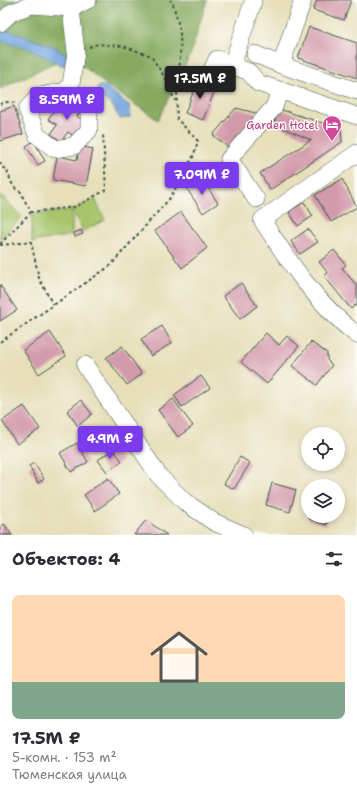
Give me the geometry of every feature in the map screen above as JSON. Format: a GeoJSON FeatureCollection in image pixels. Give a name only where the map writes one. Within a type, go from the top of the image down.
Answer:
{"type":"FeatureCollection","features":[{"type":"Feature","properties":{"kind":"street"},"geometry":{"type":"LineString","coordinates":[[0,23],[12,12],[32,5],[71,4],[88,0]]}},
{"type":"Feature","properties":{"kind":"street"},"geometry":{"type":"LineString","coordinates":[[281,65],[303,0]]}},
{"type":"Feature","properties":{"kind":"street"},"geometry":{"type":"LineString","coordinates":[[232,65],[251,1]]}},
{"type":"Feature","properties":{"kind":"street"},"geometry":{"type":"LineString","coordinates":[[66,91],[71,84],[76,52],[71,4]]}},
{"type":"Feature","properties":{"kind":"street"},"geometry":{"type":"LineString","coordinates":[[255,54],[281,65],[357,91]]}},
{"type":"Feature","properties":{"kind":"street"},"geometry":{"type":"LineString","coordinates":[[209,77],[217,59],[249,72],[258,83],[357,116]]}},
{"type":"Feature","properties":{"kind":"street"},"geometry":{"type":"LineString","coordinates":[[256,199],[229,159],[274,107],[280,90]]}},
{"type":"Feature","properties":{"kind":"street"},"geometry":{"type":"LineString","coordinates":[[357,152],[262,220],[290,263],[312,290],[332,314],[357,335]]}},
{"type":"Feature","properties":{"kind":"street"},"geometry":{"type":"LineString","coordinates":[[85,365],[159,476],[184,502],[214,522],[244,535]]}},
{"type":"Feature","properties":{"kind":"path"},"geometry":{"type":"LineString","coordinates":[[0,342],[110,266],[170,198],[193,157],[198,141],[177,118],[176,102],[180,33],[173,3],[170,0]]}},
{"type":"Feature","properties":{"kind":"path"},"geometry":{"type":"LineString","coordinates":[[76,52],[98,44],[123,46],[151,56],[167,81],[176,102]]}},
{"type":"Feature","properties":{"kind":"path"},"geometry":{"type":"LineString","coordinates":[[0,244],[31,212],[75,207],[106,190],[102,128]]}},
{"type":"Feature","properties":{"kind":"path"},"geometry":{"type":"LineString","coordinates":[[0,162],[7,170],[11,182],[16,189],[21,192],[23,201],[30,208],[31,212]]}},
{"type":"Feature","properties":{"kind":"path"},"geometry":{"type":"LineString","coordinates":[[0,244],[30,242],[39,278],[54,305]]}},
{"type":"Feature","properties":{"kind":"green space"},"geometry":{"type":"Polygon","coordinates":[[[0,0],[207,0],[191,53],[158,120],[105,84],[70,55],[0,89],[0,0]]]}},
{"type":"Feature","properties":{"kind":"green space"},"geometry":{"type":"Polygon","coordinates":[[[0,194],[22,217],[0,239],[0,194]]]}},
{"type":"Feature","properties":{"kind":"green space"},"geometry":{"type":"Polygon","coordinates":[[[95,199],[105,220],[83,231],[72,210],[95,199]]]}},
{"type":"Feature","properties":{"kind":"green space"},"geometry":{"type":"Polygon","coordinates":[[[72,210],[72,235],[32,242],[32,214],[72,210]]]}},
{"type":"Feature","properties":{"kind":"water"},"geometry":{"type":"Polygon","coordinates":[[[0,30],[10,31],[53,46],[68,56],[66,66],[27,48],[0,41],[0,30]]]}},
{"type":"Feature","properties":{"kind":"water"},"geometry":{"type":"Polygon","coordinates":[[[99,86],[105,86],[130,106],[130,117],[120,119],[112,105],[98,95],[97,89],[99,86]]]}},
{"type":"Feature","properties":{"kind":"building"},"geometry":{"type":"Polygon","coordinates":[[[317,0],[351,0],[344,20],[313,10],[317,0]]]}},
{"type":"Feature","properties":{"kind":"building"},"geometry":{"type":"Polygon","coordinates":[[[309,27],[357,43],[357,78],[298,58],[309,27]]]}},
{"type":"Feature","properties":{"kind":"building"},"geometry":{"type":"Polygon","coordinates":[[[198,80],[216,87],[203,120],[185,113],[198,80]]]}},
{"type":"Feature","properties":{"kind":"building"},"geometry":{"type":"Polygon","coordinates":[[[72,101],[83,109],[77,116],[87,124],[76,138],[68,132],[61,141],[51,134],[57,125],[48,119],[59,104],[66,109],[72,101]]]}},
{"type":"Feature","properties":{"kind":"building"},"geometry":{"type":"Polygon","coordinates":[[[14,106],[23,134],[0,141],[0,111],[14,106]]]}},
{"type":"Feature","properties":{"kind":"building"},"geometry":{"type":"Polygon","coordinates":[[[236,108],[259,114],[230,149],[213,135],[236,108]]]}},
{"type":"Feature","properties":{"kind":"building"},"geometry":{"type":"Polygon","coordinates":[[[279,109],[341,129],[342,142],[270,190],[260,173],[311,140],[274,124],[279,109]]]}},
{"type":"Feature","properties":{"kind":"building"},"geometry":{"type":"Polygon","coordinates":[[[34,141],[45,161],[38,165],[26,146],[34,141]]]}},
{"type":"Feature","properties":{"kind":"building"},"geometry":{"type":"Polygon","coordinates":[[[79,146],[93,149],[86,186],[53,180],[57,156],[77,160],[79,146]]]}},
{"type":"Feature","properties":{"kind":"building"},"geometry":{"type":"Polygon","coordinates":[[[202,179],[218,203],[203,213],[187,189],[202,179]]]}},
{"type":"Feature","properties":{"kind":"building"},"geometry":{"type":"Polygon","coordinates":[[[342,179],[357,207],[331,222],[315,195],[342,179]]]}},
{"type":"Feature","properties":{"kind":"building"},"geometry":{"type":"Polygon","coordinates":[[[304,202],[313,216],[298,226],[289,212],[304,202]]]}},
{"type":"Feature","properties":{"kind":"building"},"geometry":{"type":"Polygon","coordinates":[[[181,212],[207,248],[182,268],[155,231],[181,212]]]}},
{"type":"Feature","properties":{"kind":"building"},"geometry":{"type":"Polygon","coordinates":[[[308,229],[318,242],[300,254],[291,241],[308,229]]]}},
{"type":"Feature","properties":{"kind":"building"},"geometry":{"type":"Polygon","coordinates":[[[81,230],[83,234],[75,237],[74,233],[81,230]]]}},
{"type":"Feature","properties":{"kind":"building"},"geometry":{"type":"Polygon","coordinates":[[[334,250],[346,265],[342,268],[357,286],[357,308],[355,305],[351,309],[324,276],[328,273],[319,262],[334,250]]]}},
{"type":"Feature","properties":{"kind":"building"},"geometry":{"type":"Polygon","coordinates":[[[241,283],[257,306],[240,319],[223,296],[241,283]]]}},
{"type":"Feature","properties":{"kind":"building"},"geometry":{"type":"Polygon","coordinates":[[[0,285],[17,310],[0,321],[0,285]]]}},
{"type":"Feature","properties":{"kind":"building"},"geometry":{"type":"Polygon","coordinates":[[[162,326],[172,343],[151,356],[141,339],[162,326]]]}},
{"type":"Feature","properties":{"kind":"building"},"geometry":{"type":"Polygon","coordinates":[[[50,332],[66,356],[39,374],[23,350],[50,332]]]}},
{"type":"Feature","properties":{"kind":"building"},"geometry":{"type":"Polygon","coordinates":[[[266,333],[279,345],[287,336],[299,346],[267,384],[241,362],[266,333]]]}},
{"type":"Feature","properties":{"kind":"building"},"geometry":{"type":"Polygon","coordinates":[[[311,342],[327,353],[327,360],[332,365],[317,385],[292,366],[311,342]]]}},
{"type":"Feature","properties":{"kind":"building"},"geometry":{"type":"Polygon","coordinates":[[[122,346],[142,374],[127,385],[106,358],[122,346]]]}},
{"type":"Feature","properties":{"kind":"building"},"geometry":{"type":"Polygon","coordinates":[[[201,376],[210,388],[182,407],[174,395],[201,376]]]}},
{"type":"Feature","properties":{"kind":"building"},"geometry":{"type":"Polygon","coordinates":[[[173,399],[193,426],[178,437],[158,410],[173,399]]]}},
{"type":"Feature","properties":{"kind":"building"},"geometry":{"type":"Polygon","coordinates":[[[81,400],[92,414],[78,426],[67,411],[81,400]]]}},
{"type":"Feature","properties":{"kind":"building"},"geometry":{"type":"Polygon","coordinates":[[[24,406],[40,429],[17,444],[2,421],[24,406]]]}},
{"type":"Feature","properties":{"kind":"building"},"geometry":{"type":"Polygon","coordinates":[[[77,443],[88,462],[71,472],[60,453],[77,443]]]}},
{"type":"Feature","properties":{"kind":"building"},"geometry":{"type":"Polygon","coordinates":[[[113,449],[122,461],[107,472],[98,460],[113,449]]]}},
{"type":"Feature","properties":{"kind":"building"},"geometry":{"type":"Polygon","coordinates":[[[240,457],[250,463],[234,489],[224,484],[240,457]]]}},
{"type":"Feature","properties":{"kind":"building"},"geometry":{"type":"Polygon","coordinates":[[[34,463],[44,479],[38,483],[29,466],[34,463]]]}},
{"type":"Feature","properties":{"kind":"building"},"geometry":{"type":"Polygon","coordinates":[[[108,478],[119,494],[95,511],[84,495],[108,478]]]}},
{"type":"Feature","properties":{"kind":"building"},"geometry":{"type":"Polygon","coordinates":[[[272,483],[296,490],[290,512],[266,505],[272,483]]]}},
{"type":"Feature","properties":{"kind":"building"},"geometry":{"type":"Polygon","coordinates":[[[146,520],[167,535],[134,535],[146,520]]]}},
{"type":"Feature","properties":{"kind":"building"},"geometry":{"type":"Polygon","coordinates":[[[4,524],[12,535],[0,535],[0,527],[4,524]]]}},
{"type":"Feature","properties":{"kind":"place","name":"Garden Hotel"},"geometry":{"type":"Point","coordinates":[332,142]}}]}
